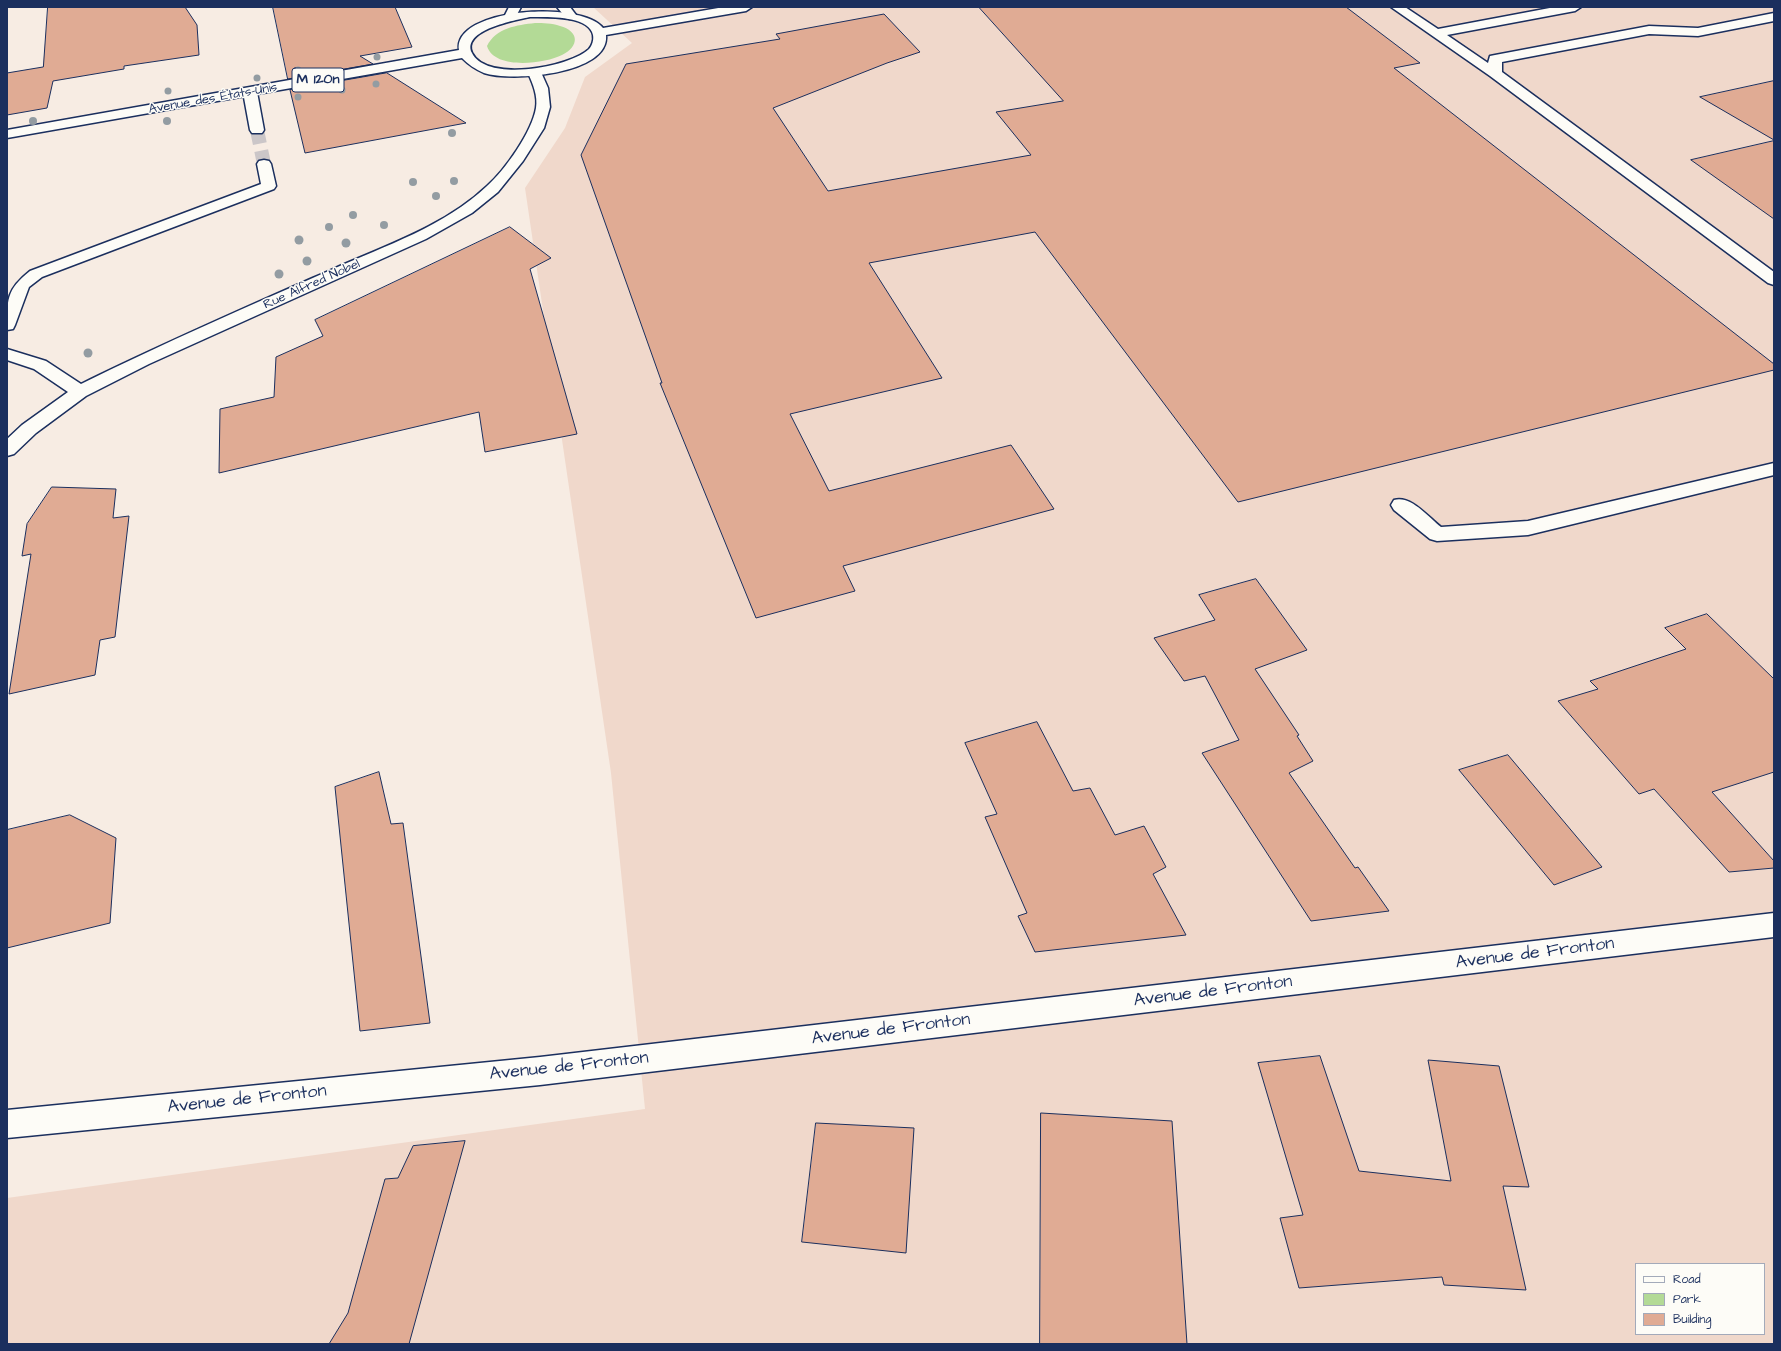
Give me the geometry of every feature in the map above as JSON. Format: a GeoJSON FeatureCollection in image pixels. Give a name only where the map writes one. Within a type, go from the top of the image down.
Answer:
{"type":"FeatureCollection","features":[{"type":"Feature","properties":{"kind":"street"},"geometry":{"type":"LineString","coordinates":[[600,32],[746,7]]}},
{"type":"Feature","properties":{"kind":"street"},"geometry":{"type":"LineString","coordinates":[[1397,7],[1495,73],[1774,280]]}},
{"type":"Feature","properties":{"kind":"street"},"geometry":{"type":"LineString","coordinates":[[1435,33],[1575,7]]}},
{"type":"Feature","properties":{"kind":"street"},"geometry":{"type":"LineString","coordinates":[[566,11],[589,22],[600,32],[600,42],[592,52],[578,62],[558,69],[535,73],[515,73],[490,69],[471,61],[466,53],[465,45],[470,36],[512,12],[537,13],[566,11]]}},
{"type":"Feature","properties":{"kind":"street"},"geometry":{"type":"LineString","coordinates":[[1495,73],[1495,59],[1648,30],[1698,32],[1774,17]]}},
{"type":"Feature","properties":{"kind":"street","name":"Avenue des États-Unis"},"geometry":{"type":"LineString","coordinates":[[7,134],[466,53]]}},
{"type":"Feature","properties":{"kind":"street","name":"Rue Alfred Nobel"},"geometry":{"type":"LineString","coordinates":[[7,450],[29,429],[80,392],[144,360],[420,236],[467,210],[494,189],[518,158],[537,128],[543,107],[541,88],[535,73]]}},
{"type":"Feature","properties":{"kind":"street"},"geometry":{"type":"LineString","coordinates":[[250,92],[257,130]]}},
{"type":"Feature","properties":{"kind":"street"},"geometry":{"type":"LineString","coordinates":[[7,325],[22,285],[36,274],[269,186],[264,164]]}},
{"type":"Feature","properties":{"kind":"street"},"geometry":{"type":"LineString","coordinates":[[7,354],[40,365],[80,392]]}},
{"type":"Feature","properties":{"kind":"street"},"geometry":{"type":"LineString","coordinates":[[1401,506],[1437,534],[1528,528],[1774,469]]}},
{"type":"Feature","properties":{"kind":"street","name":"Avenue de Fronton"},"geometry":{"type":"LineString","coordinates":[[7,1124],[540,1071],[1774,925]]}},
{"type":"Feature","properties":{"kind":"shaded area"},"geometry":{"type":"Polygon","coordinates":[[[593,7],[1774,7],[1774,1344],[7,1344],[7,1198],[645,1109],[611,773],[525,188],[565,128],[585,77],[632,43],[593,7]]]}},
{"type":"Feature","properties":{"kind":"green space"},"geometry":{"type":"Polygon","coordinates":[[[535,23],[554,24],[571,31],[575,39],[572,47],[562,55],[544,61],[520,63],[509,62],[499,59],[491,54],[487,46],[501,31],[514,26],[535,23]]]}},
{"type":"Feature","properties":{"kind":"building"},"geometry":{"type":"Polygon","coordinates":[[[48,7],[185,7],[197,25],[199,55],[124,66],[124,69],[53,81],[47,108],[7,115],[7,73],[43,67],[48,7]]]}},
{"type":"Feature","properties":{"kind":"building"},"geometry":{"type":"Polygon","coordinates":[[[273,7],[395,7],[412,47],[360,56],[373,64],[288,79],[273,7]]]}},
{"type":"Feature","properties":{"kind":"building"},"geometry":{"type":"Polygon","coordinates":[[[979,7],[1346,7],[1420,63],[1394,68],[1774,364],[1774,370],[1238,502],[1035,232],[869,263],[942,378],[790,414],[829,491],[1011,445],[1054,509],[843,566],[855,591],[756,618],[660,383],[662,383],[581,155],[626,64],[780,39],[776,34],[884,14],[920,52],[887,63],[773,108],[828,191],[1031,155],[996,112],[1063,101],[979,7]]]}},
{"type":"Feature","properties":{"kind":"building"},"geometry":{"type":"Polygon","coordinates":[[[387,73],[466,123],[305,153],[290,90],[387,73]]]}},
{"type":"Feature","properties":{"kind":"building"},"geometry":{"type":"Polygon","coordinates":[[[1774,81],[1774,140],[1700,97],[1774,81]]]}},
{"type":"Feature","properties":{"kind":"building"},"geometry":{"type":"Polygon","coordinates":[[[1774,141],[1774,219],[1691,160],[1774,141]]]}},
{"type":"Feature","properties":{"kind":"building"},"geometry":{"type":"Polygon","coordinates":[[[510,227],[551,258],[530,269],[577,434],[485,452],[479,412],[219,473],[220,409],[274,397],[276,357],[323,336],[315,320],[510,227]]]}},
{"type":"Feature","properties":{"kind":"building"},"geometry":{"type":"Polygon","coordinates":[[[52,487],[116,489],[113,518],[129,516],[115,637],[100,640],[95,675],[9,694],[31,554],[22,556],[27,524],[52,487]]]}},
{"type":"Feature","properties":{"kind":"building"},"geometry":{"type":"Polygon","coordinates":[[[1256,579],[1307,650],[1255,669],[1299,735],[1297,736],[1313,761],[1289,773],[1355,868],[1358,867],[1389,911],[1311,921],[1202,753],[1239,740],[1205,676],[1184,681],[1154,638],[1215,620],[1199,595],[1256,579]]]}},
{"type":"Feature","properties":{"kind":"building"},"geometry":{"type":"Polygon","coordinates":[[[1707,614],[1774,679],[1774,772],[1712,792],[1774,861],[1774,868],[1729,872],[1654,789],[1639,794],[1558,701],[1598,689],[1590,681],[1686,649],[1665,628],[1707,614]]]}},
{"type":"Feature","properties":{"kind":"building"},"geometry":{"type":"Polygon","coordinates":[[[1037,722],[1073,791],[1090,788],[1115,835],[1144,826],[1166,867],[1153,874],[1186,935],[1035,952],[1018,916],[1027,913],[985,817],[997,814],[965,743],[1037,722]]]}},
{"type":"Feature","properties":{"kind":"building"},"geometry":{"type":"Polygon","coordinates":[[[1508,755],[1602,867],[1554,885],[1459,770],[1508,755]]]}},
{"type":"Feature","properties":{"kind":"building"},"geometry":{"type":"Polygon","coordinates":[[[379,772],[391,824],[403,823],[430,1023],[360,1031],[335,787],[379,772]]]}},
{"type":"Feature","properties":{"kind":"building"},"geometry":{"type":"Polygon","coordinates":[[[70,815],[116,838],[110,923],[7,948],[7,830],[70,815]]]}},
{"type":"Feature","properties":{"kind":"building"},"geometry":{"type":"Polygon","coordinates":[[[1320,1056],[1359,1171],[1451,1181],[1428,1060],[1499,1066],[1529,1187],[1503,1186],[1526,1290],[1444,1285],[1442,1277],[1299,1288],[1280,1218],[1303,1215],[1258,1063],[1320,1056]]]}},
{"type":"Feature","properties":{"kind":"building"},"geometry":{"type":"Polygon","coordinates":[[[1041,1113],[1172,1121],[1187,1344],[1040,1344],[1041,1113]]]}},
{"type":"Feature","properties":{"kind":"building"},"geometry":{"type":"Polygon","coordinates":[[[816,1123],[914,1128],[906,1253],[802,1242],[816,1123]]]}},
{"type":"Feature","properties":{"kind":"building"},"geometry":{"type":"Polygon","coordinates":[[[465,1141],[409,1344],[329,1344],[348,1313],[385,1179],[398,1178],[413,1146],[465,1141]]]}},
{"type":"Feature","properties":{"kind":"tunnel"},"geometry":{"type":"LineString","coordinates":[[257,130],[264,164]]}}]}
